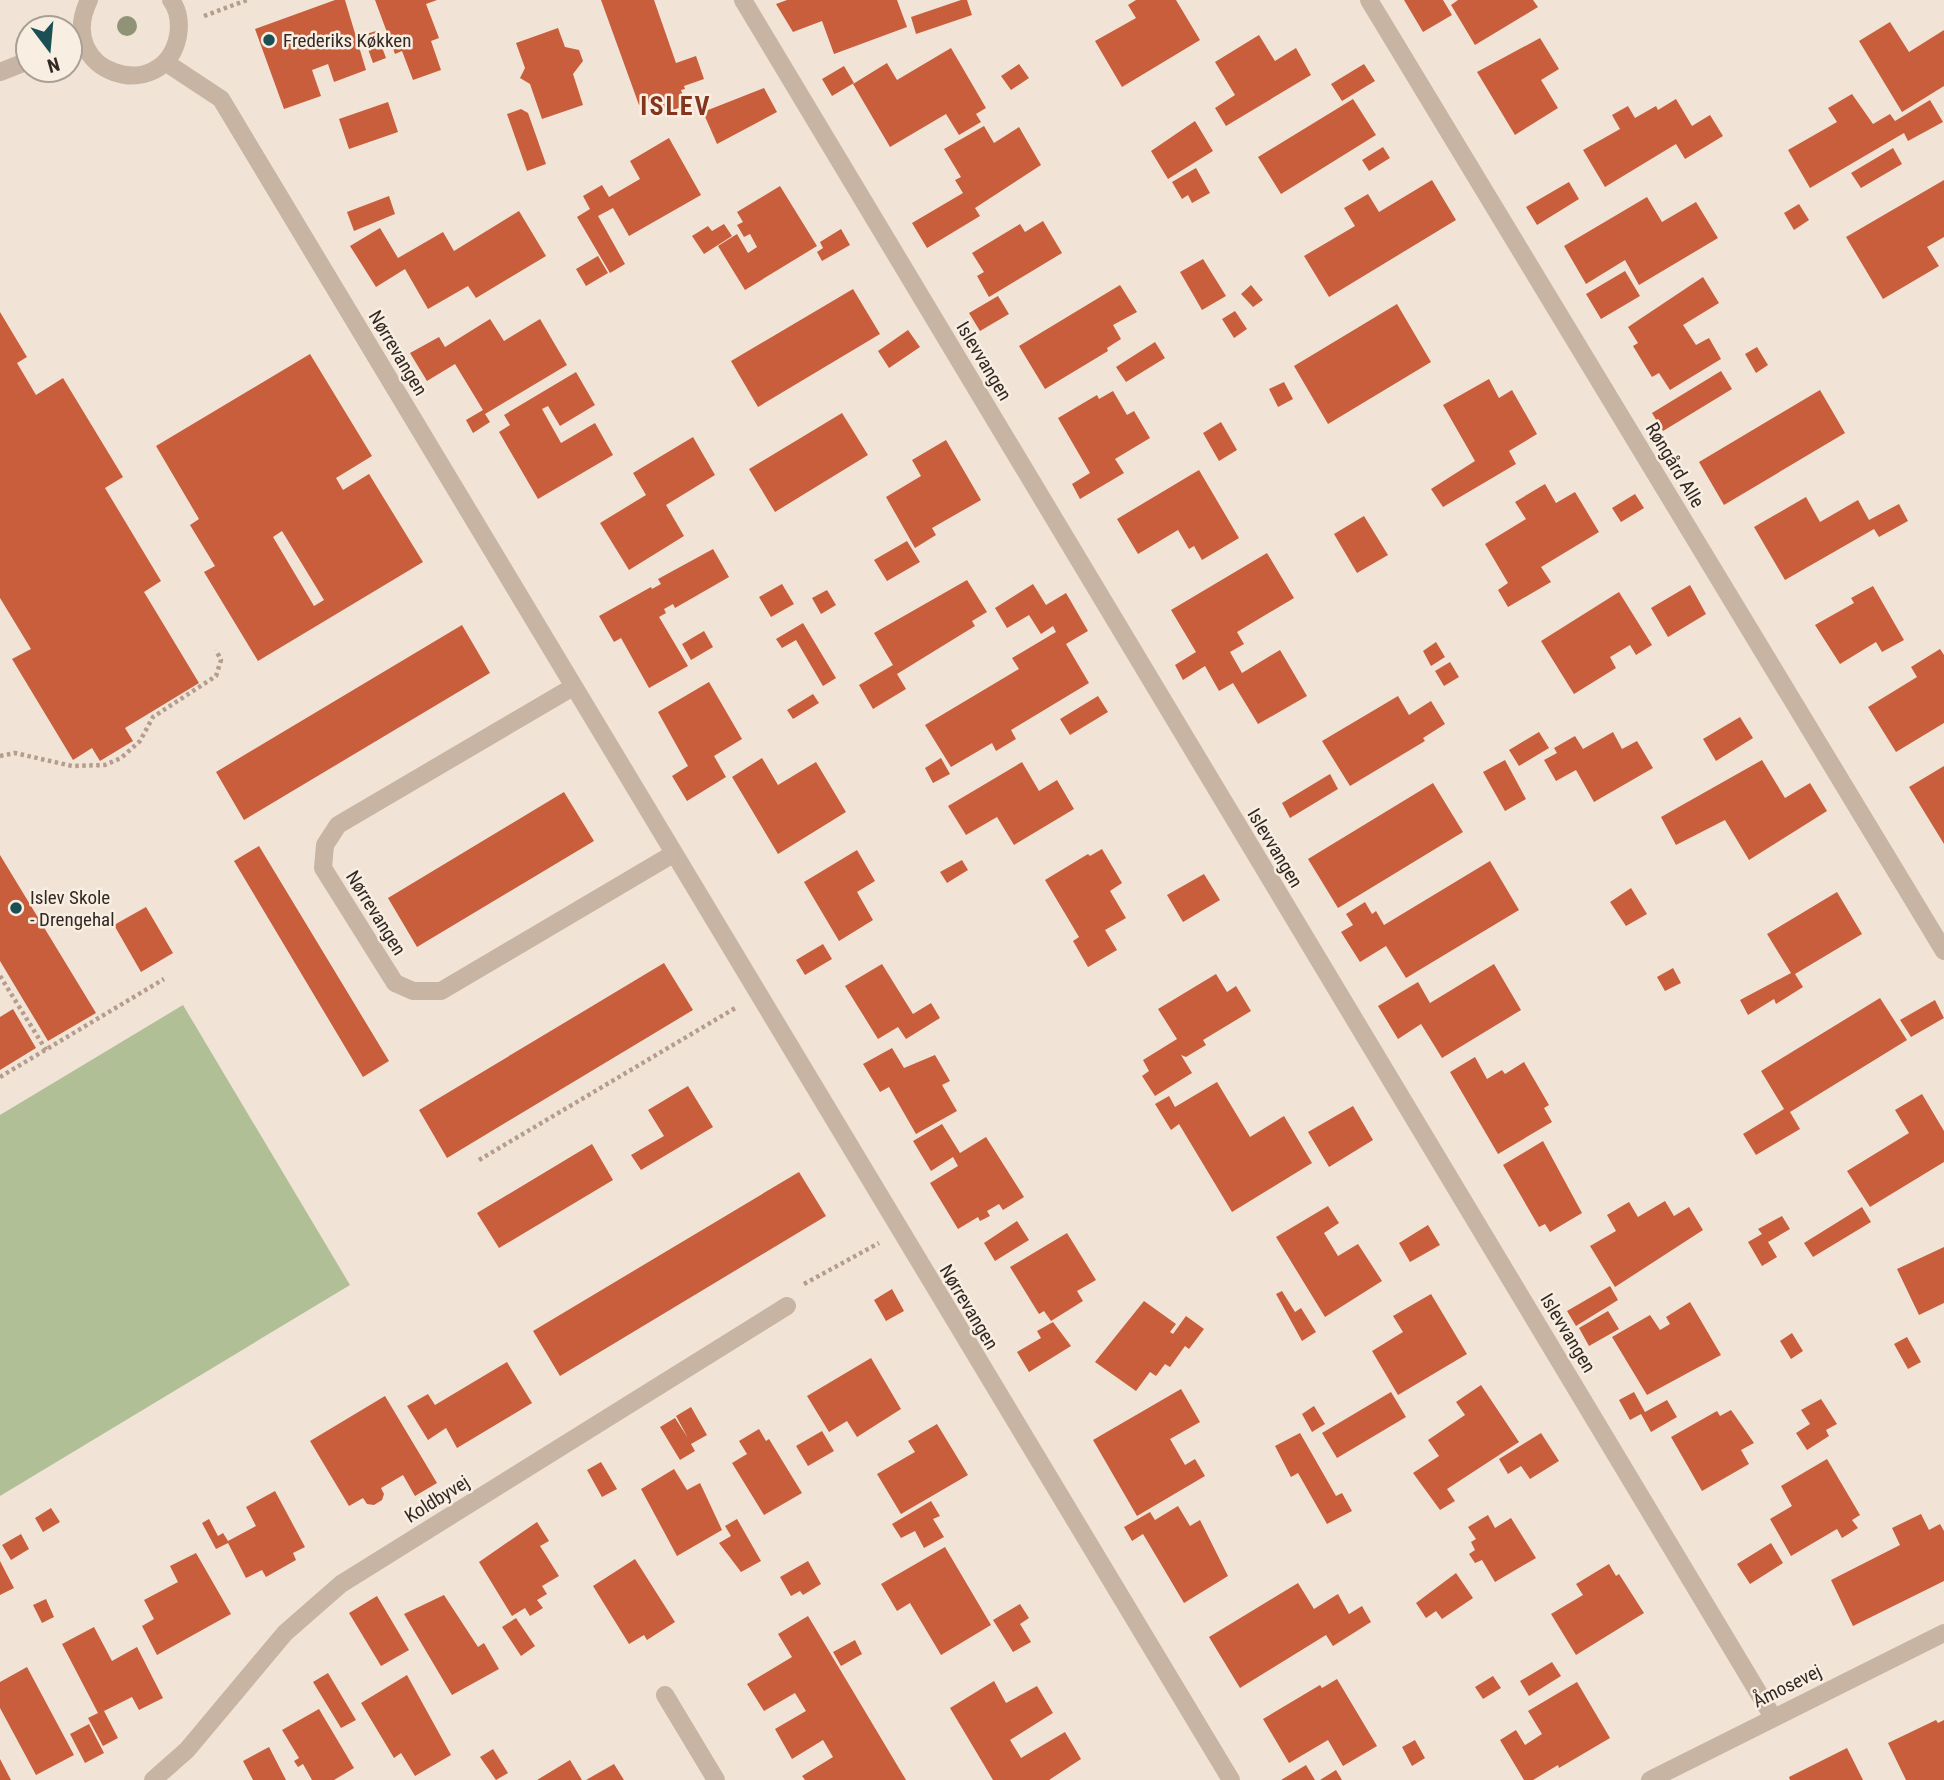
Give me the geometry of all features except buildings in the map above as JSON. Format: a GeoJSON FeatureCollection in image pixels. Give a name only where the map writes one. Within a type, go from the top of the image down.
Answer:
{"type":"FeatureCollection","features":[{"type":"Feature","properties":{"kind":"street","name":"Islevvangen"},"geometry":{"type":"LineString","coordinates":[[743,0],[1773,1717]]}},
{"type":"Feature","properties":{"kind":"street","name":"Røngård Alle"},"geometry":{"type":"LineString","coordinates":[[1370,0],[1944,951]]}},
{"type":"Feature","properties":{"kind":"street"},"geometry":{"type":"LineString","coordinates":[[84,51],[108,71],[128,76],[148,73],[165,62],[176,45],[180,25],[178,2]]}},
{"type":"Feature","properties":{"kind":"street","name":"Nørrevangen"},"geometry":{"type":"LineString","coordinates":[[165,62],[221,99],[1231,1780]]}},
{"type":"Feature","properties":{"kind":"street","name":"Nørrevangen"},"geometry":{"type":"LineString","coordinates":[[573,687],[338,825],[325,845],[323,868],[395,983],[413,991],[441,991],[673,854]]}},
{"type":"Feature","properties":{"kind":"street","name":"Koldbyvej"},"geometry":{"type":"LineString","coordinates":[[153,1780],[187,1750],[285,1633],[341,1584],[787,1306]]}},
{"type":"Feature","properties":{"kind":"street","name":"Åmosevej"},"geometry":{"type":"LineString","coordinates":[[1650,1780],[1944,1633]]}},
{"type":"Feature","properties":{"kind":"street"},"geometry":{"type":"LineString","coordinates":[[665,1695],[716,1780]]}},
{"type":"Feature","properties":{"kind":"path"},"geometry":{"type":"LineString","coordinates":[[180,25],[247,0]]}},
{"type":"Feature","properties":{"kind":"path"},"geometry":{"type":"LineString","coordinates":[[0,756],[15,753],[72,766],[91,766],[121,758],[140,741],[153,717],[216,676],[220,660],[216,650]]}},
{"type":"Feature","properties":{"kind":"path"},"geometry":{"type":"LineString","coordinates":[[0,976],[46,1050]]}},
{"type":"Feature","properties":{"kind":"path"},"geometry":{"type":"LineString","coordinates":[[0,1077],[164,979]]}},
{"type":"Feature","properties":{"kind":"path"},"geometry":{"type":"LineString","coordinates":[[478,1160],[758,995]]}},
{"type":"Feature","properties":{"kind":"path"},"geometry":{"type":"LineString","coordinates":[[787,1306],[794,1289],[899,1231]]}},
{"type":"Feature","properties":{"kind":"green space"},"geometry":{"type":"Polygon","coordinates":[[[183,1005],[350,1285],[0,1496],[0,1115],[183,1005]]]}},
{"type":"Feature","properties":{"kind":"place","name":"Frederiks Køkken"},"geometry":{"type":"Point","coordinates":[269,40]}},
{"type":"Feature","properties":{"kind":"place","name":"Islev Skole - Drengehal"},"geometry":{"type":"Point","coordinates":[16,908]}},
{"type":"Feature","properties":{"kind":"district","name":"ISLEV"},"geometry":{"type":"Point","coordinates":[676,106]}}]}
